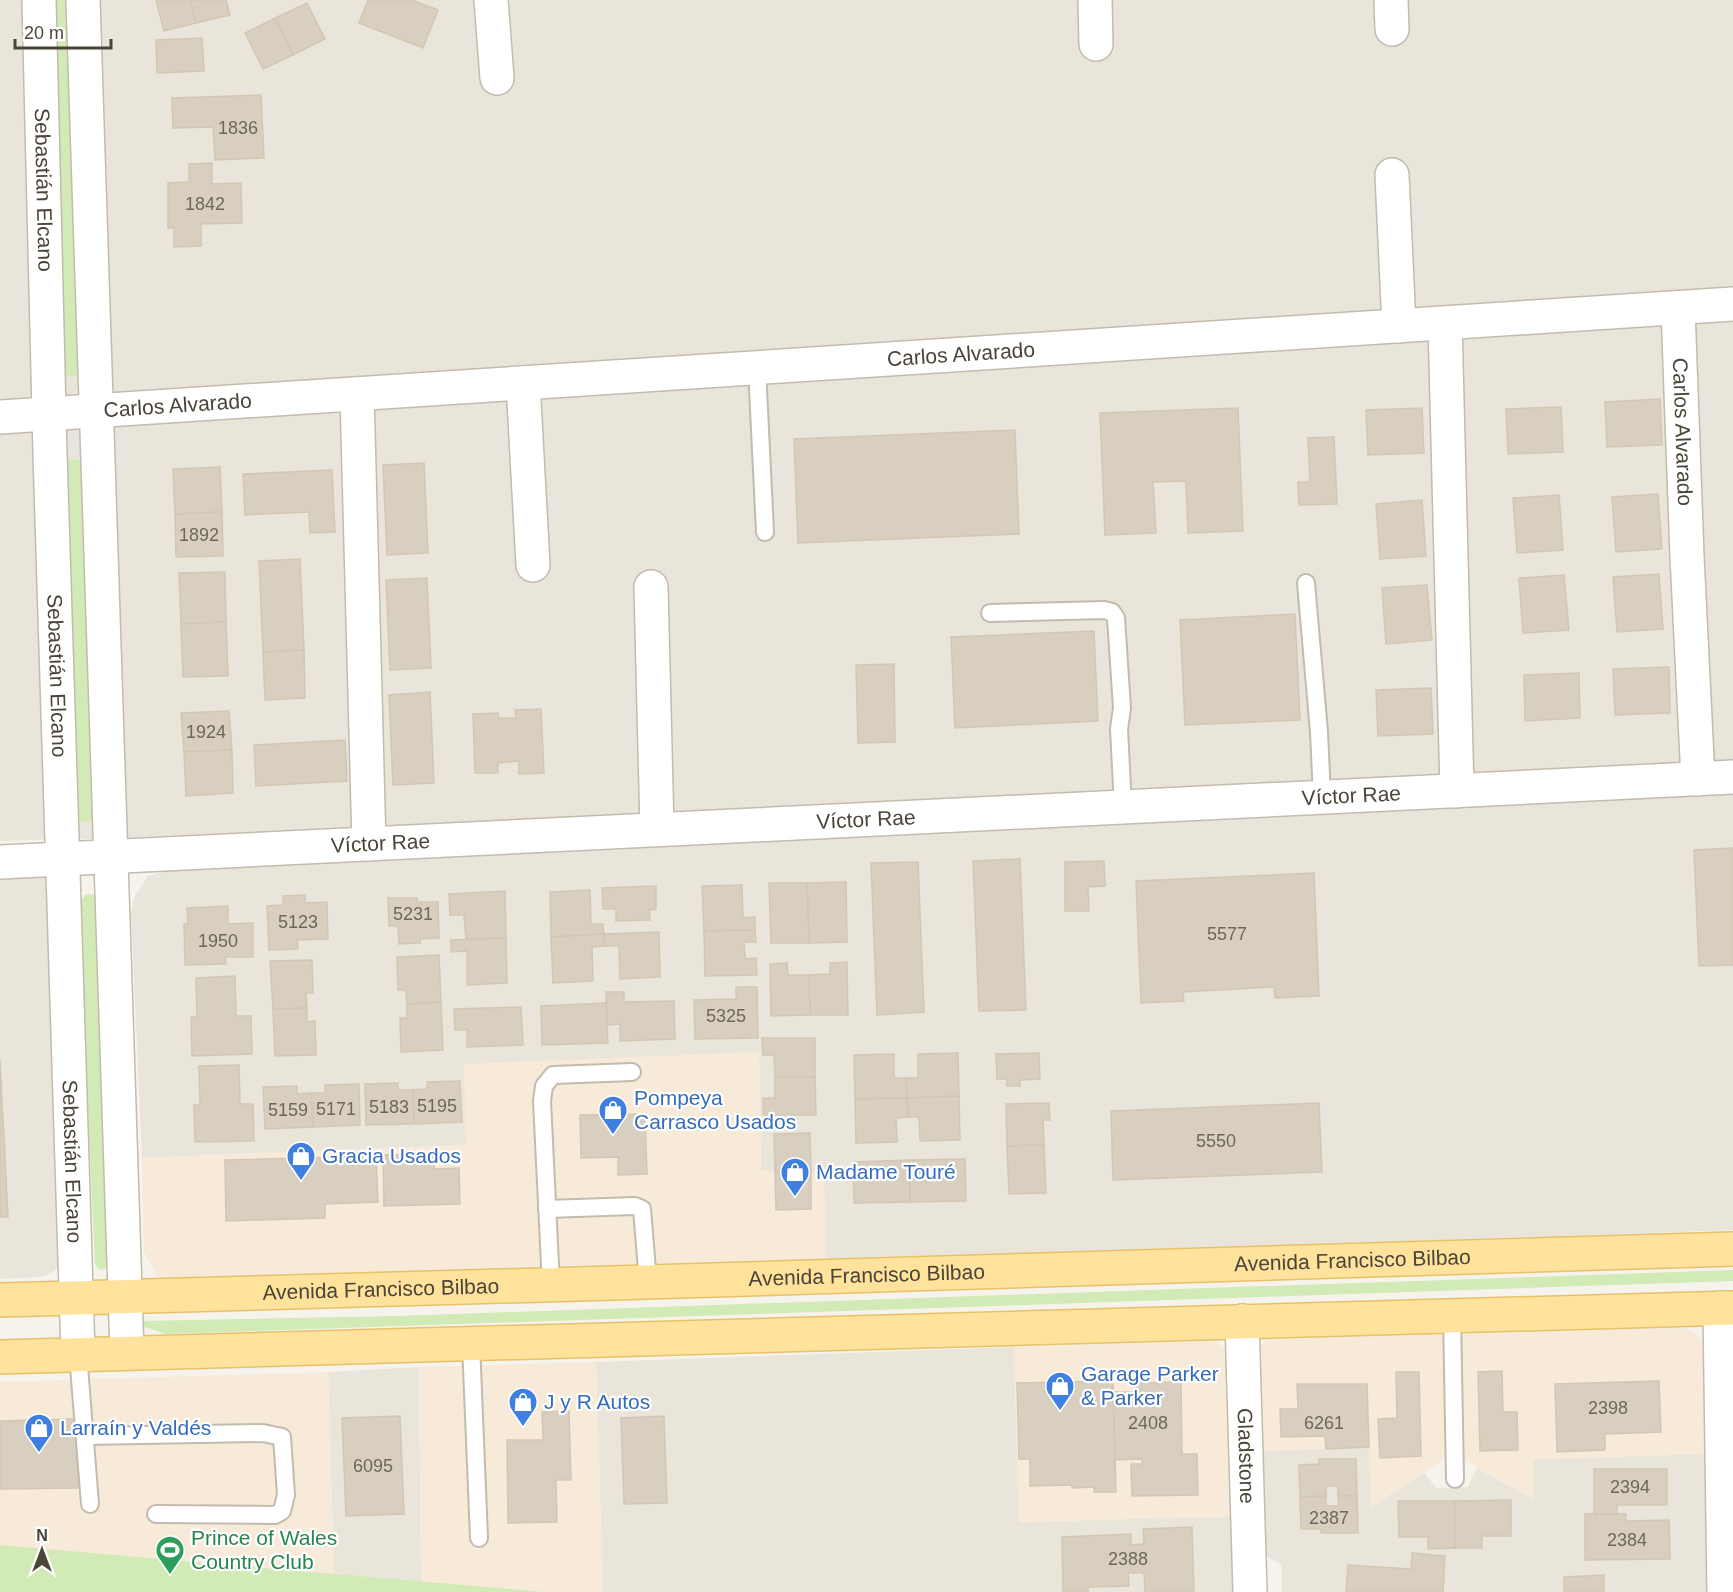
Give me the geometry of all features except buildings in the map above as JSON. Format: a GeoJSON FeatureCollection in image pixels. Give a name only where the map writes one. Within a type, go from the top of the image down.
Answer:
{"type":"FeatureCollection","features":[{"type":"Feature","properties":{"kind":"main road","name":"Avenida Francisco Bilbao"},"geometry":{"type":"LineString","coordinates":[[0,1300],[1733,1249]]}},
{"type":"Feature","properties":{"kind":"main road"},"geometry":{"type":"LineString","coordinates":[[0,1357],[1726,1308]]}},
{"type":"Feature","properties":{"kind":"street","name":"Sebastián Elcano"},"geometry":{"type":"LineString","coordinates":[[39,0],[49,413],[78,1354]]}},
{"type":"Feature","properties":{"kind":"street"},"geometry":{"type":"LineString","coordinates":[[83,0],[127,1353]]}},
{"type":"Feature","properties":{"kind":"street"},"geometry":{"type":"LineString","coordinates":[[491,0],[497,78]]}},
{"type":"Feature","properties":{"kind":"street"},"geometry":{"type":"LineString","coordinates":[[1095,0],[1096,44]]}},
{"type":"Feature","properties":{"kind":"street"},"geometry":{"type":"LineString","coordinates":[[1392,175],[1399,326]]}},
{"type":"Feature","properties":{"kind":"street","name":"Carlos Alvarado"},"geometry":{"type":"LineString","coordinates":[[0,417],[1733,304]]}},
{"type":"Feature","properties":{"kind":"street","name":"Carlos Alvarado"},"geometry":{"type":"LineString","coordinates":[[1678,308],[1698,779]]}},
{"type":"Feature","properties":{"kind":"street"},"geometry":{"type":"LineString","coordinates":[[1445,323],[1457,791]]}},
{"type":"Feature","properties":{"kind":"street"},"geometry":{"type":"LineString","coordinates":[[523,383],[533,565]]}},
{"type":"Feature","properties":{"kind":"street"},"geometry":{"type":"LineString","coordinates":[[357,394],[369,844]]}},
{"type":"Feature","properties":{"kind":"street"},"geometry":{"type":"LineString","coordinates":[[651,587],[657,829]]}},
{"type":"Feature","properties":{"kind":"street","name":"Víctor Rae"},"geometry":{"type":"LineString","coordinates":[[0,862],[1733,777]]}},
{"type":"Feature","properties":{"kind":"street"},"geometry":{"type":"LineString","coordinates":[[1725,1592],[1726,1308]]}},
{"type":"Feature","properties":{"kind":"street","name":"Gladstone"},"geometry":{"type":"LineString","coordinates":[[1242,1321],[1250,1592]]}},
{"type":"Feature","properties":{"kind":"lane"},"geometry":{"type":"LineString","coordinates":[[757,368],[765,532]]}},
{"type":"Feature","properties":{"kind":"lane"},"geometry":{"type":"LineString","coordinates":[[1306,583],[1319,732],[1322,797]]}},
{"type":"Feature","properties":{"kind":"lane"},"geometry":{"type":"LineString","coordinates":[[990,614],[1104,610],[1112,612],[1116,618],[1122,708],[1119,729],[1123,807]]}},
{"type":"Feature","properties":{"kind":"lane"},"geometry":{"type":"LineString","coordinates":[[551,1285],[542,1101],[544,1086],[553,1075],[632,1072]]}},
{"type":"Feature","properties":{"kind":"lane"},"geometry":{"type":"LineString","coordinates":[[547,1209],[635,1206],[642,1209],[648,1282]]}},
{"type":"Feature","properties":{"kind":"lane"},"geometry":{"type":"LineString","coordinates":[[1452,1315],[1455,1479]]}},
{"type":"Feature","properties":{"kind":"lane"},"geometry":{"type":"LineString","coordinates":[[471,1343],[478,1538]]}},
{"type":"Feature","properties":{"kind":"lane"},"geometry":{"type":"LineString","coordinates":[[78,1354],[90,1504]]}},
{"type":"Feature","properties":{"kind":"lane"},"geometry":{"type":"LineString","coordinates":[[85,1436],[263,1433],[282,1437],[286,1495],[282,1511],[275,1515],[156,1514]]}},
{"type":"Feature","properties":{"kind":"shaded area"},"geometry":{"type":"Polygon","coordinates":[[[0,0],[1733,0],[1733,763],[142,837],[0,841],[0,0]]]}},
{"type":"Feature","properties":{"kind":"shaded area"},"geometry":{"type":"Polygon","coordinates":[[[1733,791],[1733,1230],[826,1261],[761,1172],[759,1053],[464,1065],[467,1145],[142,1158],[131,913],[135,896],[148,876],[187,865],[1733,791]]]}},
{"type":"Feature","properties":{"kind":"shaded area"},"geometry":{"type":"Polygon","coordinates":[[[42,876],[50,878],[64,1260],[51,1273],[42,1277],[0,1279],[0,878],[42,876]]]}},
{"type":"Feature","properties":{"kind":"shaded area"},"geometry":{"type":"Polygon","coordinates":[[[759,1052],[761,1171],[824,1171],[826,1261],[167,1282],[158,1277],[144,1252],[142,1158],[466,1145],[464,1064],[759,1052]]]}},
{"type":"Feature","properties":{"kind":"shaded area"},"geometry":{"type":"Polygon","coordinates":[[[1681,1328],[1695,1333],[1701,1339],[1704,1349],[1707,1454],[1533,1459],[1533,1499],[1463,1459],[1460,1338],[1463,1334],[1681,1328]]]}},
{"type":"Feature","properties":{"kind":"shaded area"},"geometry":{"type":"Polygon","coordinates":[[[1439,1333],[1445,1338],[1447,1457],[1371,1507],[1369,1447],[1259,1451],[1259,1347],[1266,1340],[1439,1333]]]}},
{"type":"Feature","properties":{"kind":"shaded area"},"geometry":{"type":"Polygon","coordinates":[[[1217,1342],[1229,1357],[1233,1516],[1019,1522],[1014,1347],[1217,1342]]]}},
{"type":"Feature","properties":{"kind":"shaded area"},"geometry":{"type":"Polygon","coordinates":[[[1014,1347],[1019,1522],[1233,1516],[1234,1592],[603,1592],[596,1362],[1014,1347]]]}},
{"type":"Feature","properties":{"kind":"shaded area"},"geometry":{"type":"Polygon","coordinates":[[[596,1362],[603,1592],[543,1592],[421,1582],[419,1367],[596,1362]]]}},
{"type":"Feature","properties":{"kind":"shaded area"},"geometry":{"type":"Polygon","coordinates":[[[419,1367],[421,1582],[334,1574],[328,1372],[419,1367]]]}},
{"type":"Feature","properties":{"kind":"shaded area"},"geometry":{"type":"Polygon","coordinates":[[[328,1372],[334,1574],[0,1545],[0,1382],[328,1372]]]}},
{"type":"Feature","properties":{"kind":"shaded area"},"geometry":{"type":"Polygon","coordinates":[[[1369,1447],[1371,1507],[1424,1472],[1436,1488],[1468,1487],[1477,1468],[1533,1499],[1532,1459],[1707,1454],[1707,1592],[1282,1592],[1282,1565],[1262,1554],[1259,1451],[1369,1447]]]}},
{"type":"Feature","properties":{"kind":"green space"},"geometry":{"type":"Polygon","coordinates":[[[50,0],[69,0],[81,372],[79,375],[72,376],[62,373],[50,0]]]}},
{"type":"Feature","properties":{"kind":"green space"},"geometry":{"type":"Polygon","coordinates":[[[66,460],[86,460],[95,819],[84,823],[79,820],[76,812],[66,460]]]}},
{"type":"Feature","properties":{"kind":"green space"},"geometry":{"type":"Polygon","coordinates":[[[87,894],[93,894],[97,899],[108,1267],[103,1270],[98,1269],[95,1263],[79,914],[80,903],[87,894]]]}},
{"type":"Feature","properties":{"kind":"green space"},"geometry":{"type":"Polygon","coordinates":[[[1733,1270],[1733,1281],[166,1334],[142,1326],[143,1321],[397,1316],[1733,1270]]]}},
{"type":"Feature","properties":{"kind":"green space","name":"Prince of Wales Country Club"},"geometry":{"type":"Polygon","coordinates":[[[0,1545],[544,1592],[0,1592],[0,1545]]]}},
{"type":"Feature","properties":{"kind":"place","name":"Pompeya Carrasco Usados"},"geometry":{"type":"Point","coordinates":[613,1136]}},
{"type":"Feature","properties":{"kind":"place","name":"Gracia Usados"},"geometry":{"type":"Point","coordinates":[301,1182]}},
{"type":"Feature","properties":{"kind":"place","name":"Madame Touré"},"geometry":{"type":"Point","coordinates":[795,1198]}},
{"type":"Feature","properties":{"kind":"place","name":"Garage Parker & Parker"},"geometry":{"type":"Point","coordinates":[1060,1412]}},
{"type":"Feature","properties":{"kind":"place","name":"J y R Autos"},"geometry":{"type":"Point","coordinates":[523,1428]}},
{"type":"Feature","properties":{"kind":"place","name":"Larraín y Valdés"},"geometry":{"type":"Point","coordinates":[39,1454]}},
{"type":"Feature","properties":{"kind":"place","name":"Prince of Wales Country Club"},"geometry":{"type":"Point","coordinates":[170,1576]}}]}
